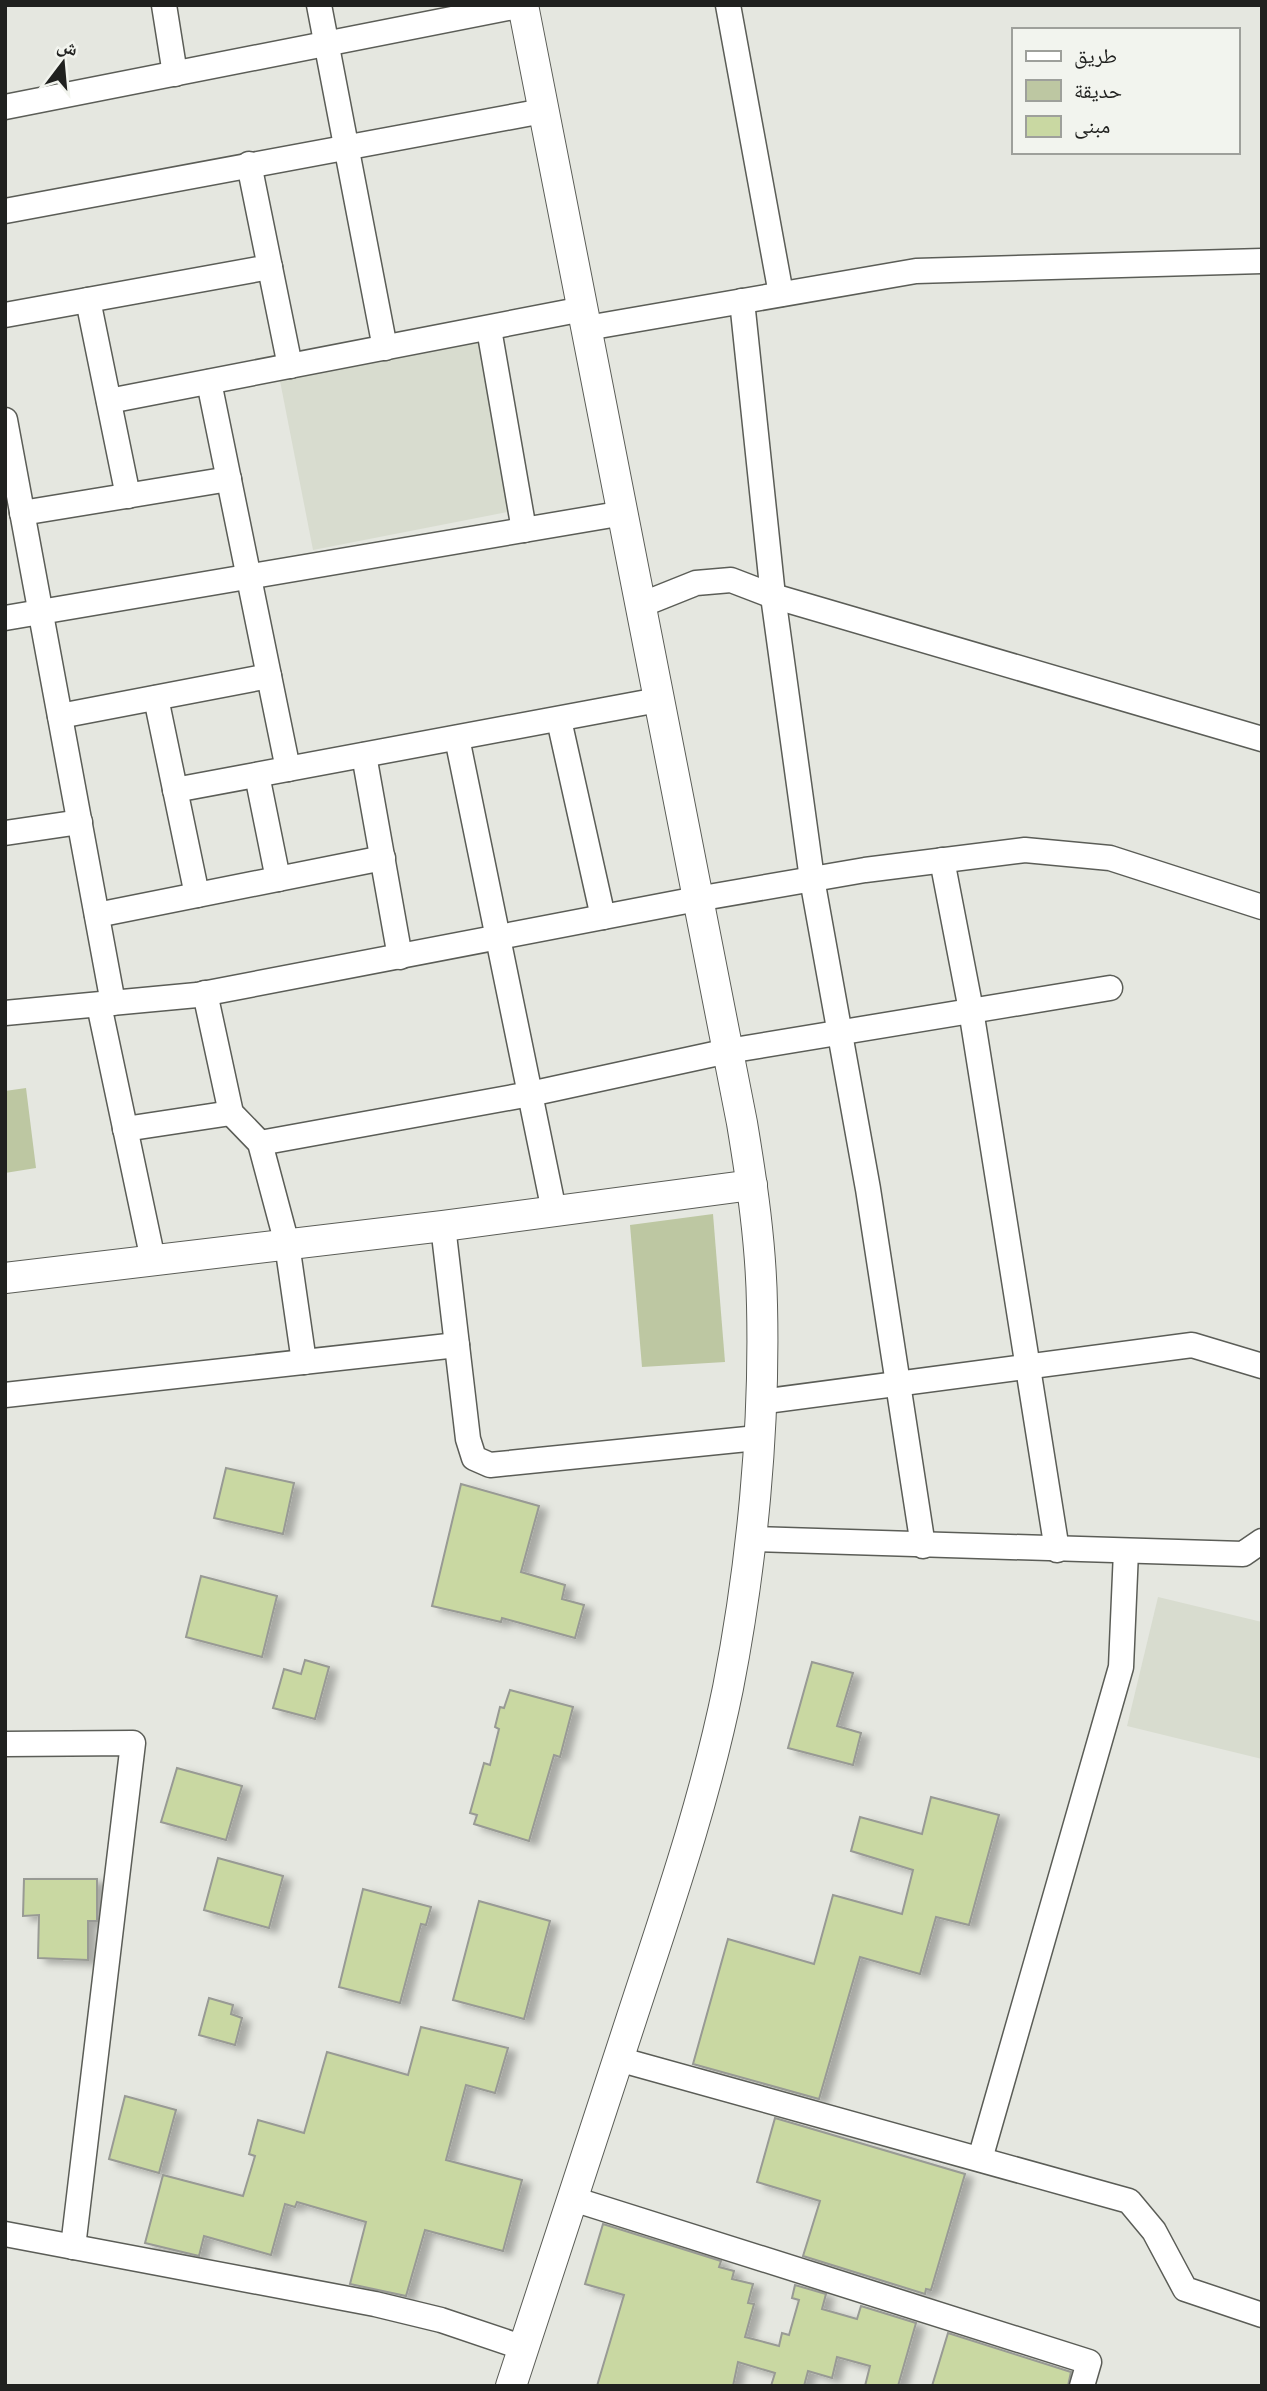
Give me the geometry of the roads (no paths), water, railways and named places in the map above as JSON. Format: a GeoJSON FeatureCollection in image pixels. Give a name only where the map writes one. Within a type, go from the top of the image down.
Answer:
{"type":"FeatureCollection","features":[{"type":"Feature","properties":{"kind":"street"},"geometry":{"type":"LineString","coordinates":[[164,5],[175,74]]}},
{"type":"Feature","properties":{"kind":"street"},"geometry":{"type":"LineString","coordinates":[[319,5],[385,348]]}},
{"type":"Feature","properties":{"kind":"street"},"geometry":{"type":"LineString","coordinates":[[5,107],[523,5],[728,1051],[752,1185],[762,1303],[760,1402],[751,1539],[728,1687],[679,1875],[511,2386]]}},
{"type":"Feature","properties":{"kind":"street"},"geometry":{"type":"LineString","coordinates":[[728,5],[780,294]]}},
{"type":"Feature","properties":{"kind":"street"},"geometry":{"type":"LineString","coordinates":[[5,211],[348,145],[543,111]]}},
{"type":"Feature","properties":{"kind":"street"},"geometry":{"type":"LineString","coordinates":[[249,164],[290,366]]}},
{"type":"Feature","properties":{"kind":"street"},"geometry":{"type":"LineString","coordinates":[[109,401],[489,329],[742,301],[916,271],[1262,261]]}},
{"type":"Feature","properties":{"kind":"street"},"geometry":{"type":"LineString","coordinates":[[5,315],[270,267]]}},
{"type":"Feature","properties":{"kind":"street"},"geometry":{"type":"LineString","coordinates":[[88,300],[128,496]]}},
{"type":"Feature","properties":{"kind":"street"},"geometry":{"type":"LineString","coordinates":[[742,301],[773,596],[812,879],[840,1031],[923,1546]]}},
{"type":"Feature","properties":{"kind":"street"},"geometry":{"type":"LineString","coordinates":[[489,329],[524,530]]}},
{"type":"Feature","properties":{"kind":"street"},"geometry":{"type":"LineString","coordinates":[[209,382],[288,769]]}},
{"type":"Feature","properties":{"kind":"street"},"geometry":{"type":"LineString","coordinates":[[5,421],[97,915],[106,1004],[125,1129],[153,1260]]}},
{"type":"Feature","properties":{"kind":"street"},"geometry":{"type":"LineString","coordinates":[[22,513],[229,480]]}},
{"type":"Feature","properties":{"kind":"street"},"geometry":{"type":"LineString","coordinates":[[5,618],[624,513]]}},
{"type":"Feature","properties":{"kind":"street"},"geometry":{"type":"LineString","coordinates":[[641,605],[696,583],[731,580],[773,596],[1262,739]]}},
{"type":"Feature","properties":{"kind":"street"},"geometry":{"type":"LineString","coordinates":[[60,716],[269,676]]}},
{"type":"Feature","properties":{"kind":"street"},"geometry":{"type":"LineString","coordinates":[[156,698],[197,895]]}},
{"type":"Feature","properties":{"kind":"street"},"geometry":{"type":"LineString","coordinates":[[175,790],[559,720],[658,699]]}},
{"type":"Feature","properties":{"kind":"street"},"geometry":{"type":"LineString","coordinates":[[559,720],[603,917]]}},
{"type":"Feature","properties":{"kind":"street"},"geometry":{"type":"LineString","coordinates":[[457,738],[554,1211]]}},
{"type":"Feature","properties":{"kind":"street"},"geometry":{"type":"LineString","coordinates":[[365,755],[400,957]]}},
{"type":"Feature","properties":{"kind":"street"},"geometry":{"type":"LineString","coordinates":[[257,775],[278,879]]}},
{"type":"Feature","properties":{"kind":"street"},"geometry":{"type":"LineString","coordinates":[[5,833],[79,822]]}},
{"type":"Feature","properties":{"kind":"street"},"geometry":{"type":"LineString","coordinates":[[5,1013],[205,993],[697,899],[812,879],[1025,850],[1110,858],[1262,907]]}},
{"type":"Feature","properties":{"kind":"street"},"geometry":{"type":"LineString","coordinates":[[97,915],[383,858]]}},
{"type":"Feature","properties":{"kind":"street"},"geometry":{"type":"LineString","coordinates":[[942,860],[971,1010],[1057,1550]]}},
{"type":"Feature","properties":{"kind":"street"},"geometry":{"type":"LineString","coordinates":[[260,1143],[530,1094],[728,1051],[1110,988]]}},
{"type":"Feature","properties":{"kind":"street"},"geometry":{"type":"LineString","coordinates":[[205,993],[231,1112],[260,1143],[287,1244],[304,1362]]}},
{"type":"Feature","properties":{"kind":"street"},"geometry":{"type":"LineString","coordinates":[[125,1129],[231,1112]]}},
{"type":"Feature","properties":{"kind":"street"},"geometry":{"type":"LineString","coordinates":[[5,1278],[443,1226],[752,1185]]}},
{"type":"Feature","properties":{"kind":"street"},"geometry":{"type":"LineString","coordinates":[[443,1226],[468,1439],[474,1458],[490,1465],[757,1438]]}},
{"type":"Feature","properties":{"kind":"street"},"geometry":{"type":"LineString","coordinates":[[5,1395],[457,1345]]}},
{"type":"Feature","properties":{"kind":"street"},"geometry":{"type":"LineString","coordinates":[[760,1402],[1029,1369],[1192,1345],[1262,1366]]}},
{"type":"Feature","properties":{"kind":"street"},"geometry":{"type":"LineString","coordinates":[[751,1539],[1243,1554],[1262,1541]]}},
{"type":"Feature","properties":{"kind":"street"},"geometry":{"type":"LineString","coordinates":[[979,2159],[1121,1667],[1126,1552]]}},
{"type":"Feature","properties":{"kind":"street"},"geometry":{"type":"LineString","coordinates":[[5,1744],[133,1743],[73,2247]]}},
{"type":"Feature","properties":{"kind":"street"},"geometry":{"type":"LineString","coordinates":[[618,2059],[1129,2201],[1153,2231],[1185,2289],[1262,2315]]}},
{"type":"Feature","properties":{"kind":"street"},"geometry":{"type":"LineString","coordinates":[[573,2199],[1088,2362],[1082,2386]]}},
{"type":"Feature","properties":{"kind":"street"},"geometry":{"type":"LineString","coordinates":[[5,2234],[375,2304],[441,2320],[524,2348]]}}]}
